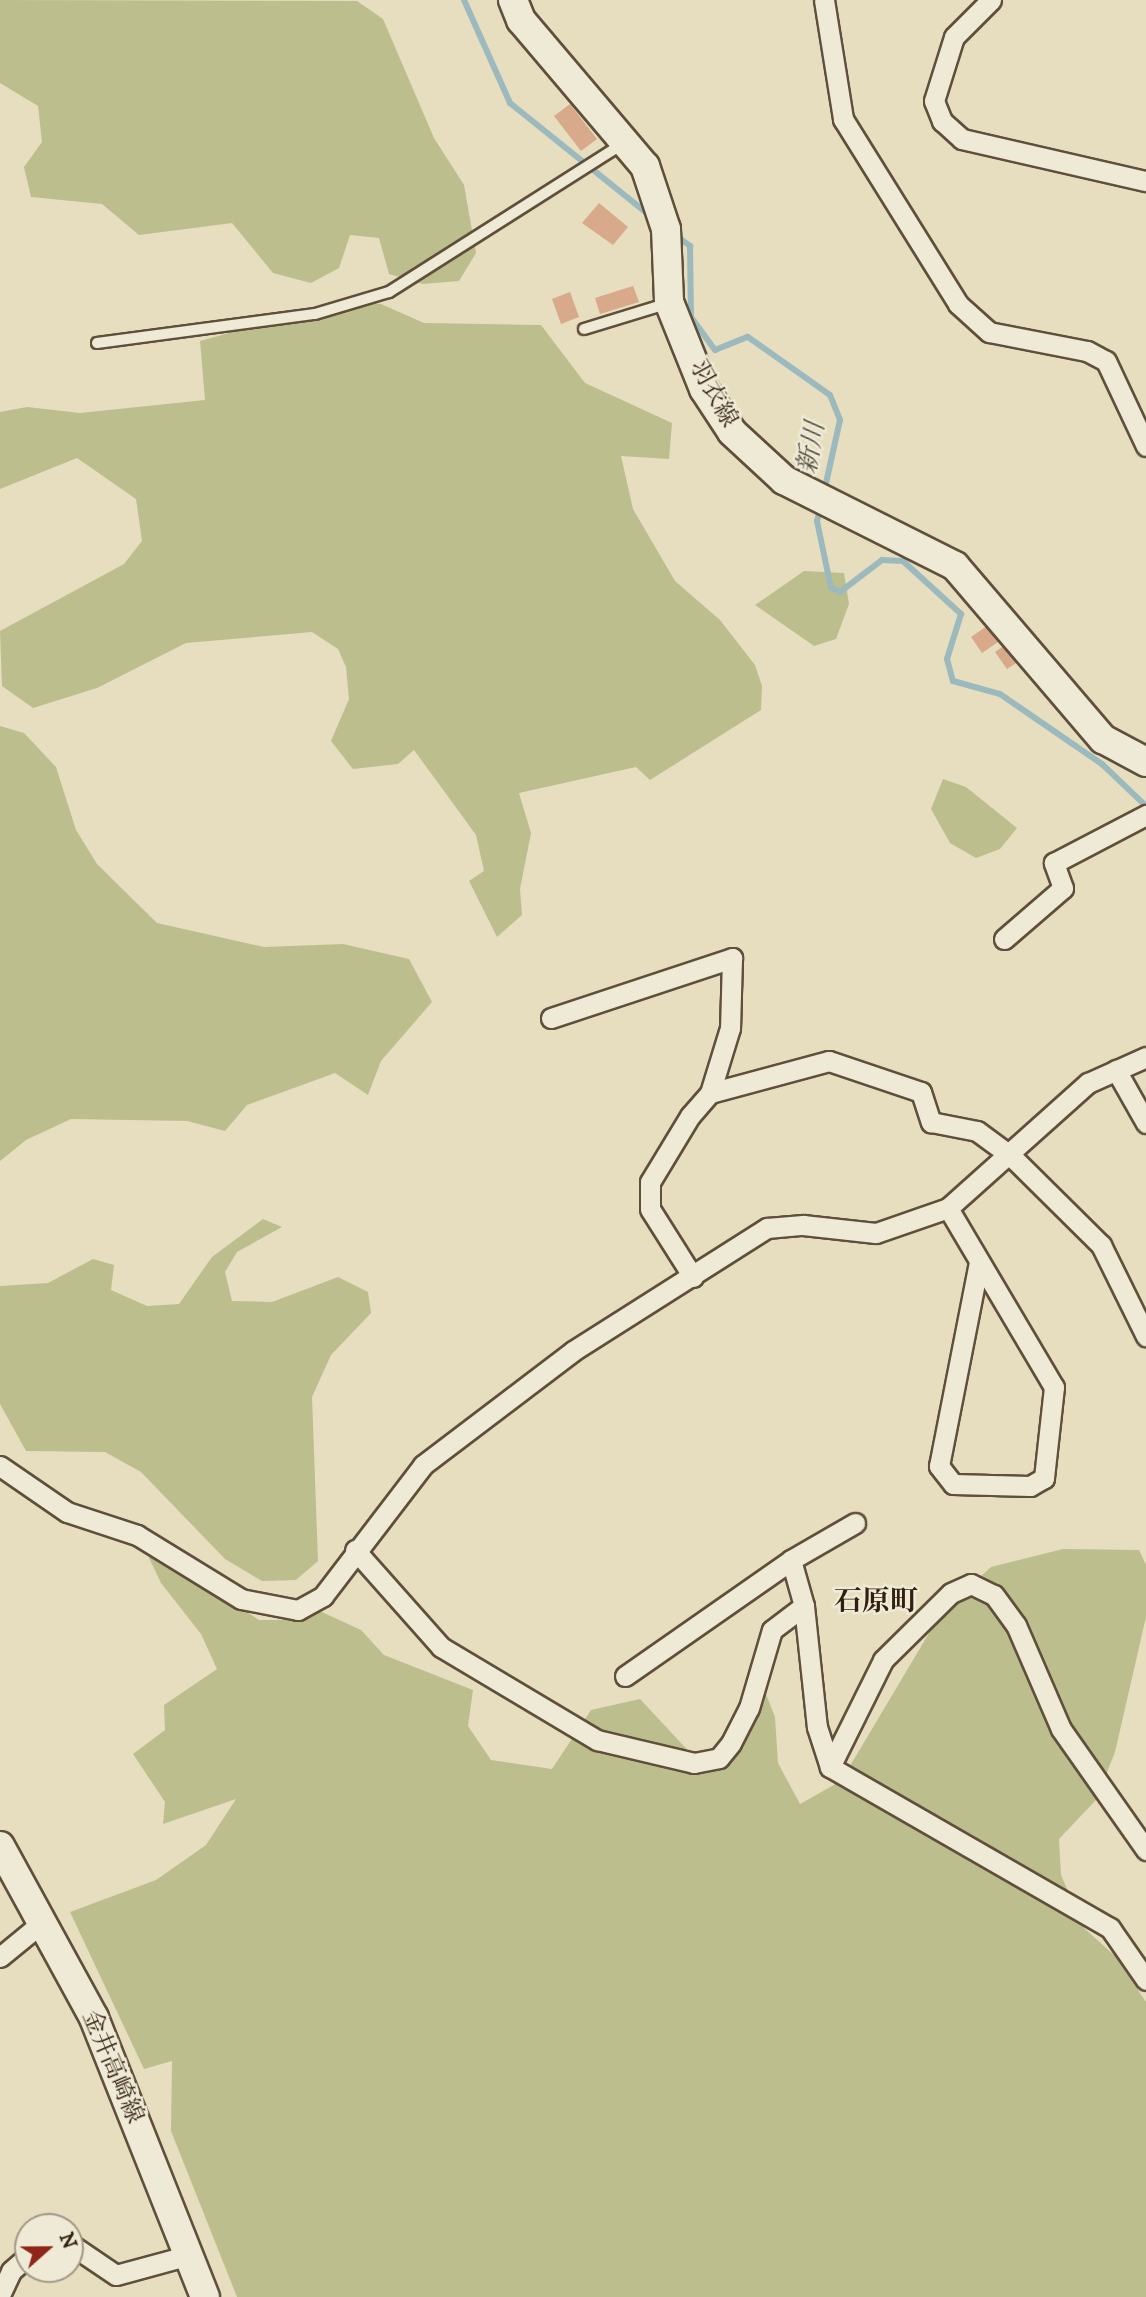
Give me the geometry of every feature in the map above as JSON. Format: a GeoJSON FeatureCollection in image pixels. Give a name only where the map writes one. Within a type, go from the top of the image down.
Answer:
{"type":"FeatureCollection","features":[{"type":"Feature","properties":{"kind":"street","name":"羽衣線"},"geometry":{"type":"LineString","coordinates":[[513,0],[521,20],[615,149],[645,166],[666,229],[669,302],[704,389],[732,432],[784,480],[955,566],[1103,739],[1146,762]]}},
{"type":"Feature","properties":{"kind":"street"},"geometry":{"type":"LineString","coordinates":[[824,0],[843,119],[958,304],[989,332],[1087,351],[1106,361],[1146,446]]}},
{"type":"Feature","properties":{"kind":"street"},"geometry":{"type":"LineString","coordinates":[[991,0],[954,37],[934,101],[942,121],[962,139],[1146,181]]}},
{"type":"Feature","properties":{"kind":"street"},"geometry":{"type":"LineString","coordinates":[[1004,939],[1063,887],[1054,863],[1143,817]]}},
{"type":"Feature","properties":{"kind":"street"},"geometry":{"type":"LineString","coordinates":[[551,1018],[732,958],[730,1028],[710,1093],[650,1181],[655,1221],[693,1277]]}},
{"type":"Feature","properties":{"kind":"street"},"geometry":{"type":"LineString","coordinates":[[0,1466],[67,1512],[137,1535],[241,1599],[299,1610],[323,1596],[355,1550],[423,1465],[573,1351],[767,1228],[803,1225],[876,1233],[948,1208],[1011,1156],[1088,1083],[1146,1057]]}},
{"type":"Feature","properties":{"kind":"street"},"geometry":{"type":"LineString","coordinates":[[710,1093],[829,1061],[921,1092],[931,1122],[977,1131],[1011,1156],[1101,1245],[1146,1336]]}},
{"type":"Feature","properties":{"kind":"street"},"geometry":{"type":"LineString","coordinates":[[1116,1070],[1146,1123]]}},
{"type":"Feature","properties":{"kind":"street"},"geometry":{"type":"LineString","coordinates":[[948,1208],[1054,1387],[1044,1478],[1030,1486],[953,1484],[939,1466],[979,1263]]}},
{"type":"Feature","properties":{"kind":"street"},"geometry":{"type":"LineString","coordinates":[[625,1676],[790,1560],[855,1523]]}},
{"type":"Feature","properties":{"kind":"street"},"geometry":{"type":"LineString","coordinates":[[355,1550],[441,1647],[597,1740],[694,1763],[719,1758],[731,1743],[749,1708],[772,1630],[804,1606]]}},
{"type":"Feature","properties":{"kind":"street"},"geometry":{"type":"LineString","coordinates":[[790,1560],[804,1606],[817,1727],[830,1768],[1110,1927],[1146,1980]]}},
{"type":"Feature","properties":{"kind":"street"},"geometry":{"type":"LineString","coordinates":[[830,1768],[883,1660],[951,1593],[971,1584],[994,1595],[1016,1625],[1061,1730],[1146,1850]]}},
{"type":"Feature","properties":{"kind":"street","name":"金井高崎線"},"geometry":{"type":"LineString","coordinates":[[0,1846],[44,1921],[94,2018],[186,2256],[205,2297]]}},
{"type":"Feature","properties":{"kind":"street"},"geometry":{"type":"LineString","coordinates":[[0,1956],[44,1921]]}},
{"type":"Feature","properties":{"kind":"street"},"geometry":{"type":"LineString","coordinates":[[84,2253],[116,2274],[186,2256]]}},
{"type":"Feature","properties":{"kind":"street"},"geometry":{"type":"LineString","coordinates":[[0,2295],[14,2268]]}},
{"type":"Feature","properties":{"kind":"lane"},"geometry":{"type":"LineString","coordinates":[[97,343],[315,314],[389,292],[578,176],[615,149]]}},
{"type":"Feature","properties":{"kind":"lane"},"geometry":{"type":"LineString","coordinates":[[584,329],[669,302]]}},
{"type":"Feature","properties":{"kind":"green space"},"geometry":{"type":"Polygon","coordinates":[[[0,0],[357,1],[383,19],[434,138],[464,185],[476,253],[459,281],[423,284],[389,274],[379,238],[350,235],[339,268],[311,283],[273,273],[232,223],[139,235],[102,204],[31,197],[24,167],[42,142],[38,106],[0,83],[0,0]]]}},
{"type":"Feature","properties":{"kind":"green space"},"geometry":{"type":"Polygon","coordinates":[[[349,300],[381,304],[424,323],[541,325],[585,383],[672,423],[669,459],[621,456],[633,509],[675,581],[720,620],[755,665],[762,686],[761,710],[650,780],[636,767],[519,793],[531,833],[520,889],[522,915],[497,937],[469,881],[484,871],[476,835],[414,750],[398,764],[353,769],[331,741],[349,699],[346,667],[338,649],[312,632],[186,643],[97,688],[33,708],[2,686],[0,631],[124,564],[142,541],[136,499],[77,458],[0,489],[0,412],[27,407],[80,413],[205,400],[200,341],[349,300]]]}},
{"type":"Feature","properties":{"kind":"green space"},"geometry":{"type":"Polygon","coordinates":[[[804,571],[844,573],[849,604],[836,639],[814,646],[755,605],[804,571]]]}},
{"type":"Feature","properties":{"kind":"green space"},"geometry":{"type":"Polygon","coordinates":[[[0,726],[24,733],[56,767],[76,830],[97,864],[157,923],[264,947],[343,944],[409,959],[432,1002],[381,1061],[368,1095],[335,1073],[247,1105],[225,1131],[187,1121],[71,1119],[26,1140],[0,1161],[0,726]]]}},
{"type":"Feature","properties":{"kind":"green space"},"geometry":{"type":"Polygon","coordinates":[[[943,779],[966,787],[1017,828],[1000,849],[976,858],[950,843],[931,809],[943,779]]]}},
{"type":"Feature","properties":{"kind":"green space"},"geometry":{"type":"Polygon","coordinates":[[[263,1219],[282,1227],[237,1252],[225,1272],[232,1301],[272,1302],[338,1277],[368,1292],[371,1313],[331,1355],[312,1397],[318,1561],[296,1580],[262,1581],[225,1559],[141,1472],[105,1452],[26,1451],[0,1404],[0,1286],[48,1283],[93,1259],[114,1265],[111,1290],[147,1306],[179,1304],[212,1257],[263,1219]]]}},
{"type":"Feature","properties":{"kind":"green space"},"geometry":{"type":"Polygon","coordinates":[[[153,1549],[259,1620],[291,1620],[311,1607],[361,1630],[384,1655],[473,1690],[468,1726],[491,1760],[552,1769],[591,1710],[640,1699],[695,1758],[741,1733],[764,1689],[775,1717],[778,1763],[800,1804],[841,1781],[941,1613],[991,1567],[1063,1549],[1139,1550],[1146,1565],[1146,1617],[1115,1752],[1096,1800],[1059,1839],[1061,1875],[1084,1928],[1115,1956],[1146,2002],[1146,2297],[237,2297],[171,2131],[172,2061],[144,2069],[70,1912],[156,1880],[206,1845],[236,1799],[163,1824],[165,1802],[133,1754],[165,1730],[164,1705],[217,1669],[201,1634],[161,1583],[149,1558],[153,1549]]]}},
{"type":"Feature","properties":{"kind":"building"},"geometry":{"type":"Polygon","coordinates":[[[570,104],[597,139],[581,151],[554,116],[570,104]]]}},
{"type":"Feature","properties":{"kind":"building"},"geometry":{"type":"Polygon","coordinates":[[[599,203],[628,227],[613,245],[582,223],[599,203]]]}},
{"type":"Feature","properties":{"kind":"building"},"geometry":{"type":"Polygon","coordinates":[[[633,286],[639,302],[600,314],[595,298],[633,286]]]}},
{"type":"Feature","properties":{"kind":"building"},"geometry":{"type":"Polygon","coordinates":[[[570,292],[579,317],[561,324],[552,299],[570,292]]]}},
{"type":"Feature","properties":{"kind":"building"},"geometry":{"type":"Polygon","coordinates":[[[987,626],[998,642],[982,653],[971,637],[987,626]]]}},
{"type":"Feature","properties":{"kind":"building"},"geometry":{"type":"Polygon","coordinates":[[[1008,643],[1019,661],[1007,669],[995,652],[1008,643]]]}},
{"type":"Feature","properties":{"kind":"waterway","name":"新川"},"geometry":{"type":"LineString","coordinates":[[464,0],[510,103],[652,217]]}},
{"type":"Feature","properties":{"kind":"waterway","name":"新川"},"geometry":{"type":"LineString","coordinates":[[675,235],[690,246],[691,317],[715,350],[748,337],[830,395],[840,420],[824,492]]}},
{"type":"Feature","properties":{"kind":"waterway","name":"新川"},"geometry":{"type":"LineString","coordinates":[[821,506],[817,521],[831,588],[840,592],[882,560],[903,561],[961,614],[947,659],[953,681],[1000,694],[1102,764],[1146,806]]}},
{"type":"Feature","properties":{"kind":"district","name":"石原町"},"geometry":{"type":"Point","coordinates":[876,1602]}}]}
